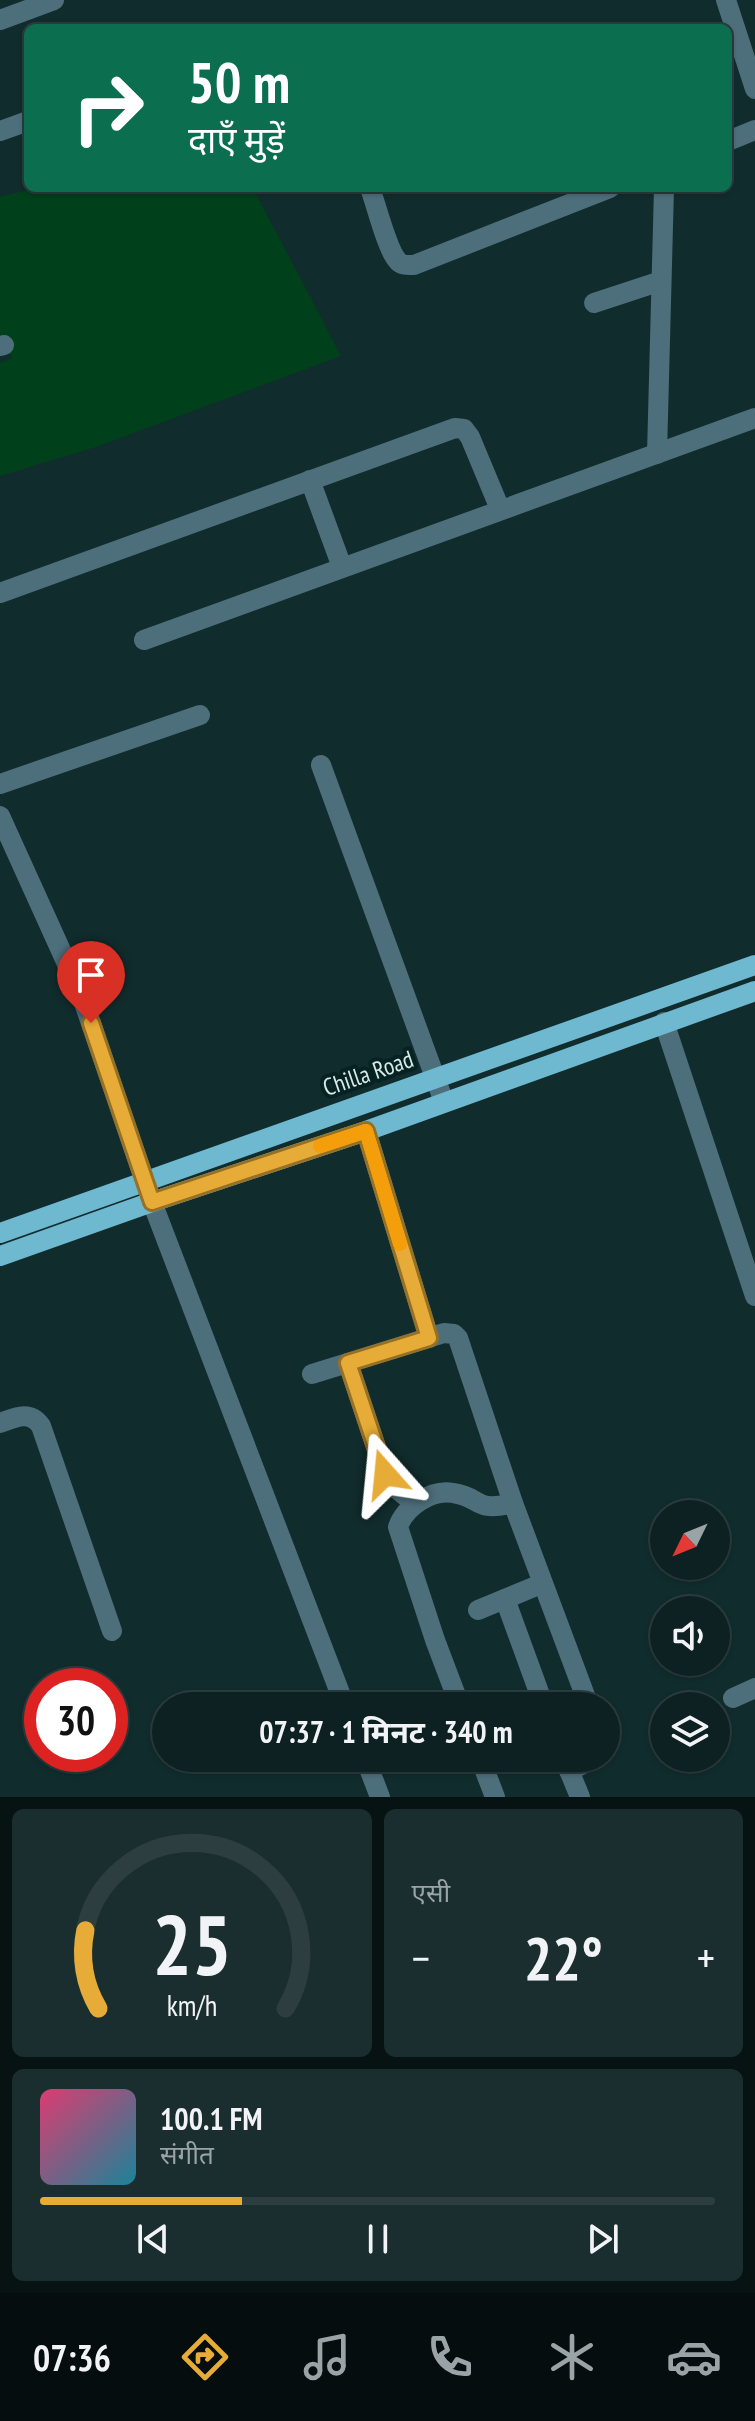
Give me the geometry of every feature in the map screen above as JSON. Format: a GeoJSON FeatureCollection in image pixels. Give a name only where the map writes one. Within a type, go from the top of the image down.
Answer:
{"type":"FeatureCollection","features":[{"type":"Feature","properties":{"kind":"main road","name":"Chilla Road"},"geometry":{"type":"LineString","coordinates":[[0,1233],[755,965]]}},
{"type":"Feature","properties":{"kind":"main road"},"geometry":{"type":"LineString","coordinates":[[0,1256],[366,1131],[755,991]]}},
{"type":"Feature","properties":{"kind":"street"},"geometry":{"type":"LineString","coordinates":[[0,20],[54,0]]}},
{"type":"Feature","properties":{"kind":"street"},"geometry":{"type":"LineString","coordinates":[[726,0],[755,89]]}},
{"type":"Feature","properties":{"kind":"street"},"geometry":{"type":"LineString","coordinates":[[0,131],[24,122]]}},
{"type":"Feature","properties":{"kind":"street"},"geometry":{"type":"LineString","coordinates":[[732,139],[755,130]]}},
{"type":"Feature","properties":{"kind":"street"},"geometry":{"type":"LineString","coordinates":[[371,192],[396,260],[404,265],[414,265],[600,192]]}},
{"type":"Feature","properties":{"kind":"street"},"geometry":{"type":"LineString","coordinates":[[657,454],[664,192]]}},
{"type":"Feature","properties":{"kind":"street"},"geometry":{"type":"LineString","coordinates":[[594,303],[661,281]]}},
{"type":"Feature","properties":{"kind":"street"},"geometry":{"type":"LineString","coordinates":[[144,640],[755,418]]}},
{"type":"Feature","properties":{"kind":"street"},"geometry":{"type":"LineString","coordinates":[[0,593],[455,428],[464,429],[470,437],[500,509]]}},
{"type":"Feature","properties":{"kind":"street"},"geometry":{"type":"LineString","coordinates":[[310,480],[342,567]]}},
{"type":"Feature","properties":{"kind":"street"},"geometry":{"type":"LineString","coordinates":[[0,784],[200,715]]}},
{"type":"Feature","properties":{"kind":"street"},"geometry":{"type":"LineString","coordinates":[[321,765],[444,1102]]}},
{"type":"Feature","properties":{"kind":"street"},"geometry":{"type":"LineString","coordinates":[[1,824],[82,997],[152,1202],[340,1692]]}},
{"type":"Feature","properties":{"kind":"street"},"geometry":{"type":"LineString","coordinates":[[664,1022],[755,1296]]}},
{"type":"Feature","properties":{"kind":"street"},"geometry":{"type":"LineString","coordinates":[[366,1131],[429,1338]]}},
{"type":"Feature","properties":{"kind":"street"},"geometry":{"type":"LineString","coordinates":[[312,1374],[449,1332],[458,1338],[541,1584],[583,1692]]}},
{"type":"Feature","properties":{"kind":"street"},"geometry":{"type":"LineString","coordinates":[[348,1363],[385,1474],[392,1485],[414,1503]]}},
{"type":"Feature","properties":{"kind":"street"},"geometry":{"type":"LineString","coordinates":[[0,1423],[29,1415],[36,1418],[41,1426],[112,1631]]}},
{"type":"Feature","properties":{"kind":"street"},"geometry":{"type":"LineString","coordinates":[[455,1692],[398,1527],[414,1503],[446,1492],[456,1493],[492,1509],[513,1503]]}},
{"type":"Feature","properties":{"kind":"street"},"geometry":{"type":"LineString","coordinates":[[478,1610],[541,1584]]}},
{"type":"Feature","properties":{"kind":"street"},"geometry":{"type":"LineString","coordinates":[[505,1599],[539,1692]]}},
{"type":"Feature","properties":{"kind":"street"},"geometry":{"type":"LineString","coordinates":[[733,1698],[755,1688]]}},
{"type":"Feature","properties":{"kind":"street"},"geometry":{"type":"LineString","coordinates":[[370,1772],[380,1797]]}},
{"type":"Feature","properties":{"kind":"street"},"geometry":{"type":"LineString","coordinates":[[485,1772],[495,1797]]}},
{"type":"Feature","properties":{"kind":"street"},"geometry":{"type":"LineString","coordinates":[[570,1772],[580,1797]]}},
{"type":"Feature","properties":{"kind":"green space"},"geometry":{"type":"Polygon","coordinates":[[[24,191],[255,192],[341,356],[96,447],[0,476],[0,363],[13,358],[0,338],[0,197],[24,191]]]}},
{"type":"Feature","properties":{"kind":"slow traffic"},"geometry":{"type":"LineString","coordinates":[[320,1146],[366,1131],[400,1244]]}},
{"type":"Feature","properties":{"kind":"route"},"geometry":{"type":"LineString","coordinates":[[91,1023],[152,1202],[366,1131],[429,1338],[348,1363],[385,1474]]}}]}
